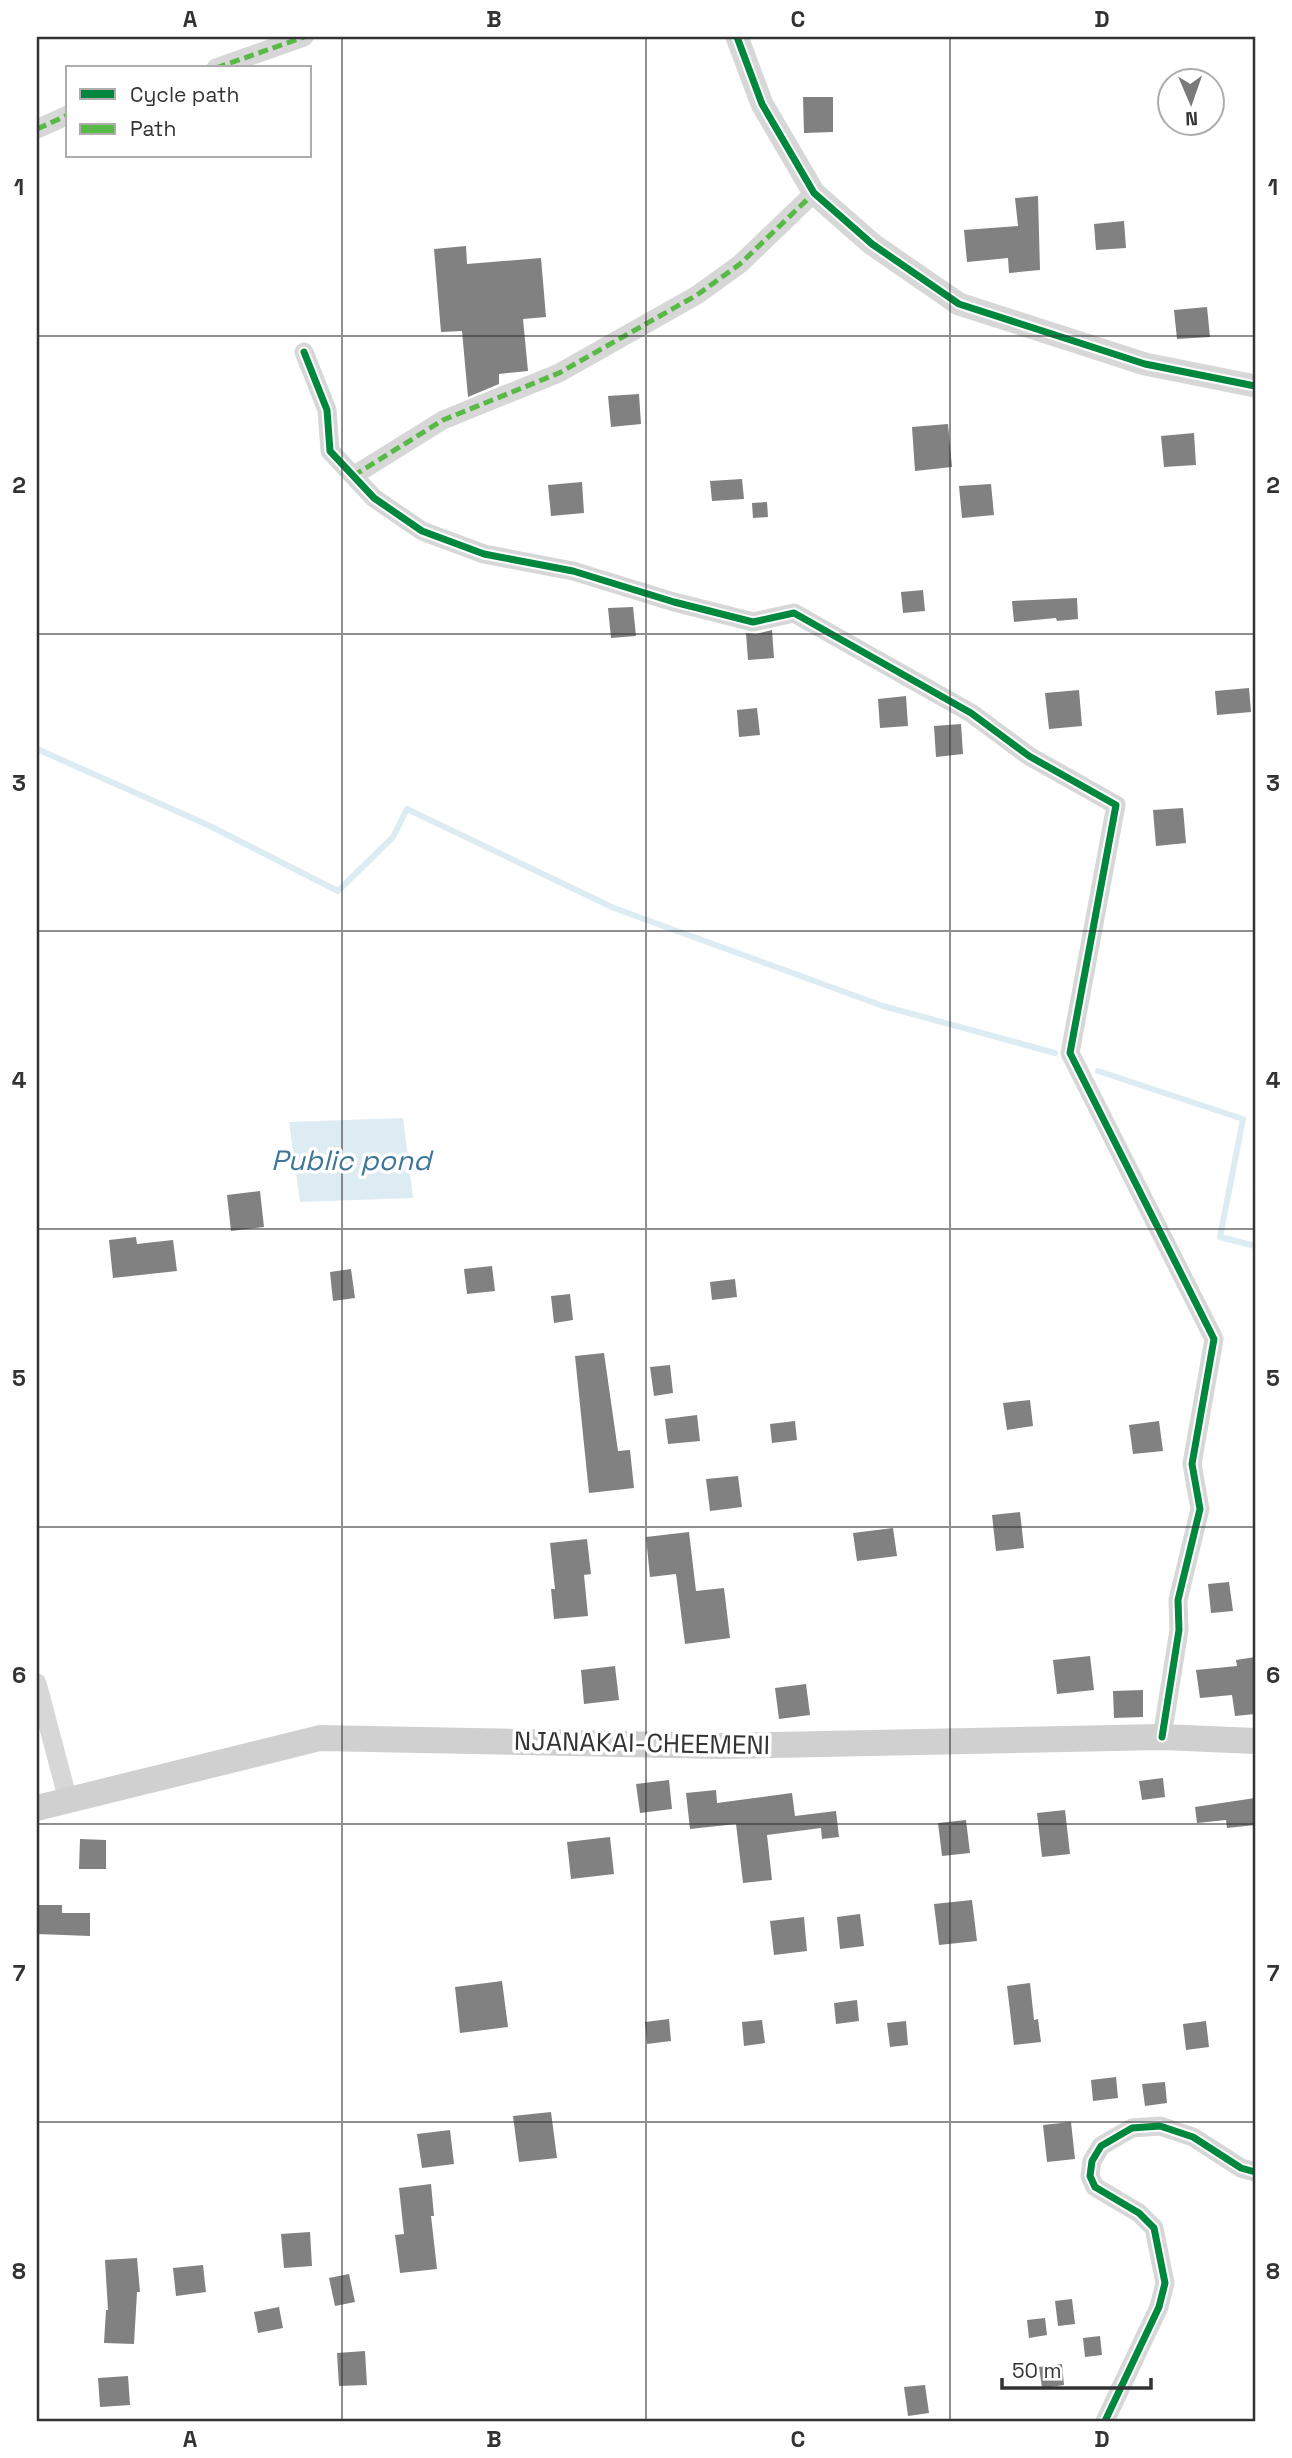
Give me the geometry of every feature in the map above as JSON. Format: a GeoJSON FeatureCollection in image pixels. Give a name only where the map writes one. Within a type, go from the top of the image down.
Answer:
{"type":"FeatureCollection","features":[{"type":"Feature","properties":{"kind":"main road","name":"NJANAKAI-CHEEMENI"},"geometry":{"type":"LineString","coordinates":[[37,1808],[320,1738],[721,1746],[1162,1737],[1255,1741]]}},
{"type":"Feature","properties":{"kind":"street"},"geometry":{"type":"LineString","coordinates":[[222,66],[304,37]]}},
{"type":"Feature","properties":{"kind":"street"},"geometry":{"type":"LineString","coordinates":[[737,37],[762,104],[814,193],[872,244],[959,304],[1145,364],[1255,386]]}},
{"type":"Feature","properties":{"kind":"street"},"geometry":{"type":"LineString","coordinates":[[37,129],[66,117]]}},
{"type":"Feature","properties":{"kind":"street"},"geometry":{"type":"LineString","coordinates":[[353,476],[443,420],[559,373],[697,295],[740,264],[814,193]]}},
{"type":"Feature","properties":{"kind":"street"},"geometry":{"type":"LineString","coordinates":[[304,352],[327,410],[330,451],[374,498],[422,531],[484,554],[573,571],[753,622],[794,612],[971,712],[1028,756],[1116,805],[1070,1053],[1214,1339],[1192,1464],[1200,1509],[1178,1600],[1179,1630],[1162,1737]]}},
{"type":"Feature","properties":{"kind":"street"},"geometry":{"type":"LineString","coordinates":[[37,1683],[68,1800]]}},
{"type":"Feature","properties":{"kind":"street"},"geometry":{"type":"LineString","coordinates":[[1105,2421],[1159,2307],[1165,2283],[1154,2228],[1139,2213],[1095,2187],[1090,2176],[1092,2161],[1101,2146],[1132,2128],[1160,2126],[1193,2137],[1241,2168],[1255,2172]]}},
{"type":"Feature","properties":{"kind":"water","name":"Public pond"},"geometry":{"type":"Polygon","coordinates":[[[403,1118],[413,1198],[300,1202],[289,1122],[403,1118]]]}},
{"type":"Feature","properties":{"kind":"building"},"geometry":{"type":"Polygon","coordinates":[[[803,97],[833,97],[833,132],[804,133],[803,97]]]}},
{"type":"Feature","properties":{"kind":"building"},"geometry":{"type":"Polygon","coordinates":[[[1038,196],[1040,270],[1009,273],[1008,258],[967,262],[964,230],[1018,226],[1015,198],[1038,196]]]}},
{"type":"Feature","properties":{"kind":"building"},"geometry":{"type":"Polygon","coordinates":[[[1124,221],[1126,248],[1096,250],[1094,224],[1124,221]]]}},
{"type":"Feature","properties":{"kind":"building"},"geometry":{"type":"Polygon","coordinates":[[[466,246],[467,264],[541,258],[546,317],[523,319],[528,371],[499,374],[499,384],[468,397],[462,331],[441,332],[434,249],[466,246]]]}},
{"type":"Feature","properties":{"kind":"building"},"geometry":{"type":"Polygon","coordinates":[[[1207,307],[1210,337],[1177,339],[1174,310],[1207,307]]]}},
{"type":"Feature","properties":{"kind":"building"},"geometry":{"type":"Polygon","coordinates":[[[639,394],[641,424],[611,427],[608,396],[639,394]]]}},
{"type":"Feature","properties":{"kind":"building"},"geometry":{"type":"Polygon","coordinates":[[[948,424],[952,467],[915,471],[912,427],[948,424]]]}},
{"type":"Feature","properties":{"kind":"building"},"geometry":{"type":"Polygon","coordinates":[[[1194,433],[1196,465],[1164,467],[1161,436],[1194,433]]]}},
{"type":"Feature","properties":{"kind":"building"},"geometry":{"type":"Polygon","coordinates":[[[742,479],[744,499],[712,501],[710,481],[742,479]]]}},
{"type":"Feature","properties":{"kind":"building"},"geometry":{"type":"Polygon","coordinates":[[[582,482],[584,513],[551,516],[548,485],[582,482]]]}},
{"type":"Feature","properties":{"kind":"building"},"geometry":{"type":"Polygon","coordinates":[[[991,484],[994,515],[962,518],[959,486],[991,484]]]}},
{"type":"Feature","properties":{"kind":"building"},"geometry":{"type":"Polygon","coordinates":[[[767,502],[768,517],[753,518],[752,503],[767,502]]]}},
{"type":"Feature","properties":{"kind":"building"},"geometry":{"type":"Polygon","coordinates":[[[923,590],[925,611],[903,613],[901,592],[923,590]]]}},
{"type":"Feature","properties":{"kind":"building"},"geometry":{"type":"Polygon","coordinates":[[[1077,598],[1078,619],[1014,622],[1012,601],[1077,598]]]}},
{"type":"Feature","properties":{"kind":"building"},"geometry":{"type":"Polygon","coordinates":[[[633,607],[636,636],[611,638],[608,608],[633,607]]]}},
{"type":"Feature","properties":{"kind":"building"},"geometry":{"type":"Polygon","coordinates":[[[772,630],[774,658],[748,660],[746,633],[756,634],[772,630]]]}},
{"type":"Feature","properties":{"kind":"building"},"geometry":{"type":"Polygon","coordinates":[[[1249,688],[1251,712],[1217,715],[1215,691],[1249,688]]]}},
{"type":"Feature","properties":{"kind":"building"},"geometry":{"type":"Polygon","coordinates":[[[1079,690],[1082,726],[1049,729],[1045,693],[1079,690]]]}},
{"type":"Feature","properties":{"kind":"building"},"geometry":{"type":"Polygon","coordinates":[[[906,696],[908,726],[880,728],[878,699],[906,696]]]}},
{"type":"Feature","properties":{"kind":"building"},"geometry":{"type":"Polygon","coordinates":[[[757,708],[760,735],[739,737],[737,710],[757,708]]]}},
{"type":"Feature","properties":{"kind":"building"},"geometry":{"type":"Polygon","coordinates":[[[961,724],[963,754],[936,757],[934,726],[961,724]]]}},
{"type":"Feature","properties":{"kind":"building"},"geometry":{"type":"Polygon","coordinates":[[[1183,808],[1186,843],[1156,846],[1153,810],[1183,808]]]}},
{"type":"Feature","properties":{"kind":"building"},"geometry":{"type":"Polygon","coordinates":[[[260,1191],[264,1227],[231,1231],[227,1195],[260,1191]]]}},
{"type":"Feature","properties":{"kind":"building"},"geometry":{"type":"Polygon","coordinates":[[[136,1237],[137,1244],[173,1240],[177,1271],[113,1278],[109,1240],[136,1237]]]}},
{"type":"Feature","properties":{"kind":"building"},"geometry":{"type":"Polygon","coordinates":[[[492,1266],[495,1291],[467,1294],[464,1269],[492,1266]]]}},
{"type":"Feature","properties":{"kind":"building"},"geometry":{"type":"Polygon","coordinates":[[[351,1269],[355,1298],[333,1301],[330,1272],[351,1269]]]}},
{"type":"Feature","properties":{"kind":"building"},"geometry":{"type":"Polygon","coordinates":[[[735,1279],[737,1297],[712,1300],[710,1282],[735,1279]]]}},
{"type":"Feature","properties":{"kind":"building"},"geometry":{"type":"Polygon","coordinates":[[[570,1294],[573,1320],[554,1323],[551,1296],[570,1294]]]}},
{"type":"Feature","properties":{"kind":"building"},"geometry":{"type":"Polygon","coordinates":[[[604,1353],[618,1451],[630,1450],[634,1488],[589,1493],[575,1356],[604,1353]]]}},
{"type":"Feature","properties":{"kind":"building"},"geometry":{"type":"Polygon","coordinates":[[[670,1365],[673,1393],[654,1396],[650,1367],[670,1365]]]}},
{"type":"Feature","properties":{"kind":"building"},"geometry":{"type":"Polygon","coordinates":[[[1030,1400],[1033,1426],[1007,1430],[1003,1403],[1030,1400]]]}},
{"type":"Feature","properties":{"kind":"building"},"geometry":{"type":"Polygon","coordinates":[[[697,1415],[700,1441],[668,1444],[665,1419],[697,1415]]]}},
{"type":"Feature","properties":{"kind":"building"},"geometry":{"type":"Polygon","coordinates":[[[795,1421],[797,1440],[772,1443],[770,1424],[795,1421]]]}},
{"type":"Feature","properties":{"kind":"building"},"geometry":{"type":"Polygon","coordinates":[[[1159,1421],[1163,1451],[1133,1454],[1129,1425],[1159,1421]]]}},
{"type":"Feature","properties":{"kind":"building"},"geometry":{"type":"Polygon","coordinates":[[[738,1476],[742,1507],[710,1511],[706,1479],[738,1476]]]}},
{"type":"Feature","properties":{"kind":"building"},"geometry":{"type":"Polygon","coordinates":[[[1020,1512],[1024,1548],[996,1551],[992,1515],[1020,1512]]]}},
{"type":"Feature","properties":{"kind":"building"},"geometry":{"type":"Polygon","coordinates":[[[893,1528],[897,1556],[857,1561],[853,1533],[893,1528]]]}},
{"type":"Feature","properties":{"kind":"building"},"geometry":{"type":"Polygon","coordinates":[[[689,1532],[696,1591],[724,1588],[730,1638],[685,1644],[676,1574],[650,1577],[646,1537],[689,1532]]]}},
{"type":"Feature","properties":{"kind":"building"},"geometry":{"type":"Polygon","coordinates":[[[587,1539],[591,1574],[584,1575],[588,1616],[554,1619],[551,1589],[555,1589],[550,1543],[587,1539]]]}},
{"type":"Feature","properties":{"kind":"building"},"geometry":{"type":"Polygon","coordinates":[[[1229,1582],[1233,1611],[1211,1613],[1208,1584],[1229,1582]]]}},
{"type":"Feature","properties":{"kind":"building"},"geometry":{"type":"Polygon","coordinates":[[[1090,1656],[1094,1690],[1057,1694],[1053,1660],[1090,1656]]]}},
{"type":"Feature","properties":{"kind":"building"},"geometry":{"type":"Polygon","coordinates":[[[1255,1657],[1255,1714],[1235,1716],[1232,1695],[1200,1698],[1196,1670],[1237,1666],[1236,1660],[1255,1657]]]}},
{"type":"Feature","properties":{"kind":"building"},"geometry":{"type":"Polygon","coordinates":[[[615,1666],[619,1700],[584,1704],[581,1670],[615,1666]]]}},
{"type":"Feature","properties":{"kind":"building"},"geometry":{"type":"Polygon","coordinates":[[[806,1684],[810,1715],[779,1719],[775,1688],[806,1684]]]}},
{"type":"Feature","properties":{"kind":"building"},"geometry":{"type":"Polygon","coordinates":[[[1143,1690],[1143,1717],[1114,1718],[1113,1691],[1143,1690]]]}},
{"type":"Feature","properties":{"kind":"building"},"geometry":{"type":"Polygon","coordinates":[[[1163,1778],[1165,1797],[1142,1800],[1139,1781],[1163,1778]]]}},
{"type":"Feature","properties":{"kind":"building"},"geometry":{"type":"Polygon","coordinates":[[[669,1780],[672,1809],[640,1813],[636,1784],[669,1780]]]}},
{"type":"Feature","properties":{"kind":"building"},"geometry":{"type":"Polygon","coordinates":[[[716,1790],[717,1803],[792,1793],[795,1816],[836,1811],[839,1837],[822,1839],[821,1828],[767,1835],[772,1880],[743,1883],[736,1824],[690,1829],[686,1793],[716,1790]]]}},
{"type":"Feature","properties":{"kind":"building"},"geometry":{"type":"Polygon","coordinates":[[[1255,1798],[1255,1825],[1227,1828],[1226,1820],[1197,1823],[1195,1807],[1255,1798]]]}},
{"type":"Feature","properties":{"kind":"building"},"geometry":{"type":"Polygon","coordinates":[[[1065,1810],[1070,1854],[1042,1857],[1037,1813],[1065,1810]]]}},
{"type":"Feature","properties":{"kind":"building"},"geometry":{"type":"Polygon","coordinates":[[[966,1820],[970,1853],[942,1856],[938,1823],[966,1820]]]}},
{"type":"Feature","properties":{"kind":"building"},"geometry":{"type":"Polygon","coordinates":[[[610,1837],[614,1874],[571,1879],[567,1842],[610,1837]]]}},
{"type":"Feature","properties":{"kind":"building"},"geometry":{"type":"Polygon","coordinates":[[[80,1839],[106,1840],[106,1869],[79,1869],[80,1839]]]}},
{"type":"Feature","properties":{"kind":"building"},"geometry":{"type":"Polygon","coordinates":[[[972,1900],[977,1941],[939,1945],[934,1904],[972,1900]]]}},
{"type":"Feature","properties":{"kind":"building"},"geometry":{"type":"Polygon","coordinates":[[[37,1905],[62,1905],[62,1913],[90,1913],[90,1936],[37,1934],[37,1905]]]}},
{"type":"Feature","properties":{"kind":"building"},"geometry":{"type":"Polygon","coordinates":[[[860,1914],[864,1946],[840,1949],[837,1917],[860,1914]]]}},
{"type":"Feature","properties":{"kind":"building"},"geometry":{"type":"Polygon","coordinates":[[[804,1917],[807,1951],[774,1955],[770,1921],[804,1917]]]}},
{"type":"Feature","properties":{"kind":"building"},"geometry":{"type":"Polygon","coordinates":[[[502,1981],[508,2027],[460,2033],[455,1987],[502,1981]]]}},
{"type":"Feature","properties":{"kind":"building"},"geometry":{"type":"Polygon","coordinates":[[[1030,1983],[1034,2020],[1038,2019],[1041,2042],[1014,2045],[1007,1986],[1030,1983]]]}},
{"type":"Feature","properties":{"kind":"building"},"geometry":{"type":"Polygon","coordinates":[[[857,2000],[859,2021],[836,2024],[834,2003],[857,2000]]]}},
{"type":"Feature","properties":{"kind":"building"},"geometry":{"type":"Polygon","coordinates":[[[669,2019],[671,2041],[647,2044],[645,2022],[669,2019]]]}},
{"type":"Feature","properties":{"kind":"building"},"geometry":{"type":"Polygon","coordinates":[[[762,2020],[765,2043],[744,2046],[742,2022],[762,2020]]]}},
{"type":"Feature","properties":{"kind":"building"},"geometry":{"type":"Polygon","coordinates":[[[906,2021],[908,2045],[890,2047],[887,2023],[906,2021]]]}},
{"type":"Feature","properties":{"kind":"building"},"geometry":{"type":"Polygon","coordinates":[[[1206,2021],[1209,2047],[1186,2050],[1183,2024],[1206,2021]]]}},
{"type":"Feature","properties":{"kind":"building"},"geometry":{"type":"Polygon","coordinates":[[[1116,2077],[1118,2098],[1093,2101],[1091,2080],[1116,2077]]]}},
{"type":"Feature","properties":{"kind":"building"},"geometry":{"type":"Polygon","coordinates":[[[1165,2082],[1167,2103],[1145,2106],[1142,2084],[1165,2082]]]}},
{"type":"Feature","properties":{"kind":"building"},"geometry":{"type":"Polygon","coordinates":[[[551,2112],[557,2158],[519,2162],[513,2116],[551,2112]]]}},
{"type":"Feature","properties":{"kind":"building"},"geometry":{"type":"Polygon","coordinates":[[[1071,2122],[1075,2159],[1047,2162],[1043,2125],[1071,2122]]]}},
{"type":"Feature","properties":{"kind":"building"},"geometry":{"type":"Polygon","coordinates":[[[450,2130],[454,2164],[422,2168],[417,2134],[450,2130]]]}},
{"type":"Feature","properties":{"kind":"building"},"geometry":{"type":"Polygon","coordinates":[[[431,2184],[434,2216],[431,2216],[437,2269],[400,2273],[395,2235],[404,2234],[399,2188],[431,2184]]]}},
{"type":"Feature","properties":{"kind":"building"},"geometry":{"type":"Polygon","coordinates":[[[310,2232],[312,2266],[284,2268],[281,2234],[310,2232]]]}},
{"type":"Feature","properties":{"kind":"building"},"geometry":{"type":"Polygon","coordinates":[[[137,2258],[140,2292],[137,2292],[134,2344],[104,2343],[108,2310],[105,2260],[137,2258]]]}},
{"type":"Feature","properties":{"kind":"building"},"geometry":{"type":"Polygon","coordinates":[[[203,2265],[206,2292],[176,2296],[173,2268],[203,2265]]]}},
{"type":"Feature","properties":{"kind":"building"},"geometry":{"type":"Polygon","coordinates":[[[349,2274],[355,2302],[335,2306],[329,2278],[349,2274]]]}},
{"type":"Feature","properties":{"kind":"building"},"geometry":{"type":"Polygon","coordinates":[[[1072,2299],[1075,2324],[1058,2326],[1055,2301],[1072,2299]]]}},
{"type":"Feature","properties":{"kind":"building"},"geometry":{"type":"Polygon","coordinates":[[[279,2307],[283,2328],[258,2333],[254,2312],[279,2307]]]}},
{"type":"Feature","properties":{"kind":"building"},"geometry":{"type":"Polygon","coordinates":[[[1045,2318],[1047,2335],[1029,2338],[1027,2320],[1045,2318]]]}},
{"type":"Feature","properties":{"kind":"building"},"geometry":{"type":"Polygon","coordinates":[[[1100,2336],[1102,2355],[1085,2357],[1083,2338],[1100,2336]]]}},
{"type":"Feature","properties":{"kind":"building"},"geometry":{"type":"Polygon","coordinates":[[[365,2351],[367,2385],[339,2386],[337,2353],[365,2351]]]}},
{"type":"Feature","properties":{"kind":"building"},"geometry":{"type":"Polygon","coordinates":[[[1062,2364],[1064,2385],[1042,2388],[1039,2367],[1062,2364]]]}},
{"type":"Feature","properties":{"kind":"building"},"geometry":{"type":"Polygon","coordinates":[[[128,2376],[130,2405],[100,2407],[98,2378],[128,2376]]]}},
{"type":"Feature","properties":{"kind":"building"},"geometry":{"type":"Polygon","coordinates":[[[925,2385],[929,2413],[908,2416],[904,2387],[925,2385]]]}},
{"type":"Feature","properties":{"kind":"waterway"},"geometry":{"type":"LineString","coordinates":[[37,749],[210,826],[338,891],[393,837],[407,809],[614,908],[883,1006],[1055,1053]]}},
{"type":"Feature","properties":{"kind":"waterway"},"geometry":{"type":"LineString","coordinates":[[1098,1071],[1243,1119],[1220,1237],[1255,1246]]}},
{"type":"Feature","properties":{"kind":"marked path"},"geometry":{"type":"LineString","coordinates":[[222,66],[304,37]]}},
{"type":"Feature","properties":{"kind":"marked path"},"geometry":{"type":"LineString","coordinates":[[37,129],[66,116]]}},
{"type":"Feature","properties":{"kind":"marked path"},"geometry":{"type":"LineString","coordinates":[[353,476],[443,420],[559,373],[697,295],[740,264],[814,193]]}},
{"type":"Feature","properties":{"kind":"cycle path"},"geometry":{"type":"LineString","coordinates":[[737,37],[762,104],[814,193],[872,244],[959,304],[1145,364],[1255,386]]}},
{"type":"Feature","properties":{"kind":"cycle path"},"geometry":{"type":"LineString","coordinates":[[304,352],[327,410],[330,451],[374,498],[422,531],[484,554],[573,571],[674,602],[753,622],[794,613],[971,713],[1029,756],[1116,805],[1070,1053],[1214,1339],[1192,1464],[1200,1509],[1178,1600],[1179,1630],[1162,1737]]}},
{"type":"Feature","properties":{"kind":"cycle path"},"geometry":{"type":"LineString","coordinates":[[1105,2421],[1159,2307],[1165,2283],[1154,2228],[1139,2213],[1095,2187],[1090,2176],[1092,2161],[1101,2146],[1132,2128],[1160,2126],[1193,2137],[1241,2168],[1255,2172]]}}]}
